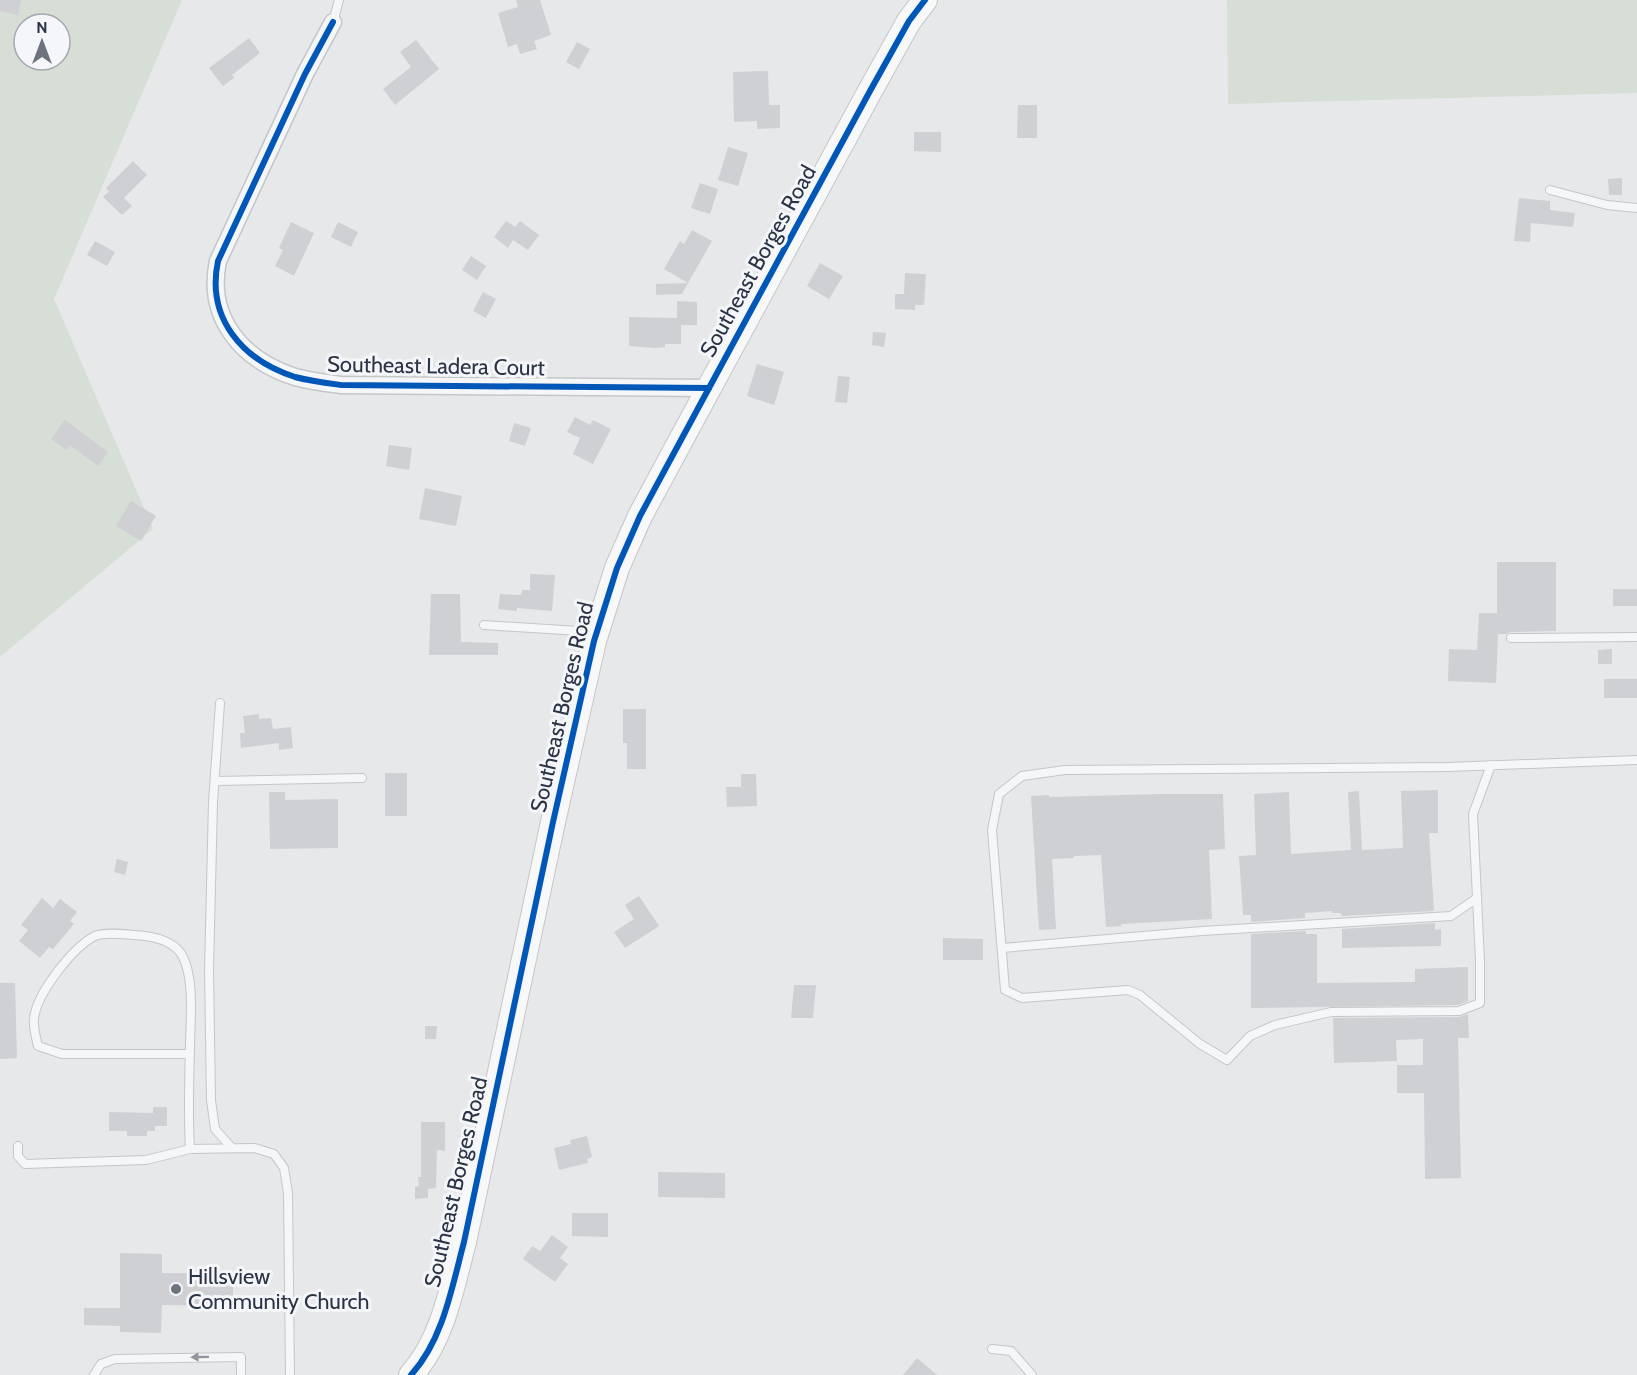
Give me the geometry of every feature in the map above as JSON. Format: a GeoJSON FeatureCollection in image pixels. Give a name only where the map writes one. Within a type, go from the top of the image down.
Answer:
{"type":"FeatureCollection","features":[{"type":"Feature","properties":{"kind":"street","name":"Southeast Borges Road"},"geometry":{"type":"LineString","coordinates":[[411,1375],[424,1357],[440,1325],[464,1242],[553,822],[597,632],[609,591],[635,526],[909,21],[925,0]]}},
{"type":"Feature","properties":{"kind":"street","name":"Southeast Ladera Court"},"geometry":{"type":"LineString","coordinates":[[333,22],[305,74],[218,261],[215,295],[219,312],[227,327],[246,350],[268,366],[292,376],[341,385],[709,388]]}},
{"type":"Feature","properties":{"kind":"lane"},"geometry":{"type":"LineString","coordinates":[[333,22],[339,0]]}},
{"type":"Feature","properties":{"kind":"lane"},"geometry":{"type":"LineString","coordinates":[[1550,190],[1607,206],[1637,208]]}},
{"type":"Feature","properties":{"kind":"lane"},"geometry":{"type":"LineString","coordinates":[[484,625],[597,632]]}},
{"type":"Feature","properties":{"kind":"lane"},"geometry":{"type":"LineString","coordinates":[[1511,638],[1637,637]]}},
{"type":"Feature","properties":{"kind":"lane"},"geometry":{"type":"LineString","coordinates":[[220,704],[215,781],[209,970],[211,1100],[215,1129],[231,1147]]}},
{"type":"Feature","properties":{"kind":"lane"},"geometry":{"type":"LineString","coordinates":[[1491,765],[1473,814],[1480,1003],[1459,1011],[1330,1012],[1275,1025],[1250,1036],[1227,1060],[1200,1044],[1140,995],[1128,990],[1022,998],[1005,990],[992,830],[999,794],[1022,776],[1065,770],[1491,765],[1637,760]]}},
{"type":"Feature","properties":{"kind":"lane"},"geometry":{"type":"LineString","coordinates":[[215,781],[362,778]]}},
{"type":"Feature","properties":{"kind":"lane"},"geometry":{"type":"LineString","coordinates":[[1002,948],[1202,931],[1451,916],[1477,898]]}},
{"type":"Feature","properties":{"kind":"lane"},"geometry":{"type":"LineString","coordinates":[[189,1054],[62,1054],[38,1046],[34,1018],[45,990],[66,959],[96,934],[127,934],[154,938],[176,946],[190,974],[189,1054],[188,1119],[190,1149]]}},
{"type":"Feature","properties":{"kind":"lane"},"geometry":{"type":"LineString","coordinates":[[18,1146],[18,1156],[25,1164],[146,1160],[190,1149],[231,1147],[255,1148],[274,1154],[284,1168],[288,1193],[290,1375]]}},
{"type":"Feature","properties":{"kind":"lane"},"geometry":{"type":"LineString","coordinates":[[992,1349],[1011,1351],[1032,1375]]}},
{"type":"Feature","properties":{"kind":"lane"},"geometry":{"type":"LineString","coordinates":[[94,1375],[101,1364],[114,1359],[241,1357],[241,1375]]}},
{"type":"Feature","properties":{"kind":"shaded area"},"geometry":{"type":"Polygon","coordinates":[[[0,0],[182,0],[54,299],[153,529],[0,657],[0,0]]]}},
{"type":"Feature","properties":{"kind":"shaded area"},"geometry":{"type":"Polygon","coordinates":[[[1227,0],[1637,0],[1637,93],[1228,104],[1227,0]]]}},
{"type":"Feature","properties":{"kind":"building"},"geometry":{"type":"Polygon","coordinates":[[[0,0],[21,0],[19,12],[12,14],[0,11],[0,0]]]}},
{"type":"Feature","properties":{"kind":"building"},"geometry":{"type":"Polygon","coordinates":[[[516,0],[540,0],[551,35],[534,41],[537,49],[520,54],[517,44],[508,47],[498,13],[518,7],[516,0]]]}},
{"type":"Feature","properties":{"kind":"building"},"geometry":{"type":"Polygon","coordinates":[[[249,38],[260,53],[232,75],[234,78],[223,86],[209,68],[249,38]]]}},
{"type":"Feature","properties":{"kind":"building"},"geometry":{"type":"Polygon","coordinates":[[[416,40],[439,69],[395,105],[383,89],[411,67],[400,52],[416,40]]]}},
{"type":"Feature","properties":{"kind":"building"},"geometry":{"type":"Polygon","coordinates":[[[577,42],[590,49],[579,69],[566,62],[577,42]]]}},
{"type":"Feature","properties":{"kind":"building"},"geometry":{"type":"Polygon","coordinates":[[[768,71],[769,105],[780,105],[780,128],[757,129],[757,121],[734,122],[733,72],[768,71]]]}},
{"type":"Feature","properties":{"kind":"building"},"geometry":{"type":"Polygon","coordinates":[[[1018,105],[1037,105],[1037,138],[1017,138],[1018,105]]]}},
{"type":"Feature","properties":{"kind":"building"},"geometry":{"type":"Polygon","coordinates":[[[914,132],[941,132],[941,152],[914,151],[914,132]]]}},
{"type":"Feature","properties":{"kind":"building"},"geometry":{"type":"Polygon","coordinates":[[[728,147],[748,153],[738,186],[718,180],[728,147]]]}},
{"type":"Feature","properties":{"kind":"building"},"geometry":{"type":"Polygon","coordinates":[[[133,161],[147,175],[124,198],[132,206],[122,215],[103,197],[109,191],[106,188],[133,161]]]}},
{"type":"Feature","properties":{"kind":"building"},"geometry":{"type":"Polygon","coordinates":[[[1622,178],[1622,195],[1609,195],[1608,179],[1622,178]]]}},
{"type":"Feature","properties":{"kind":"building"},"geometry":{"type":"Polygon","coordinates":[[[700,183],[718,189],[710,214],[691,208],[700,183]]]}},
{"type":"Feature","properties":{"kind":"building"},"geometry":{"type":"Polygon","coordinates":[[[1519,198],[1550,201],[1550,210],[1575,213],[1573,227],[1531,223],[1530,242],[1514,241],[1519,198]]]}},
{"type":"Feature","properties":{"kind":"building"},"geometry":{"type":"Polygon","coordinates":[[[506,221],[515,227],[520,221],[539,235],[528,250],[513,240],[508,248],[494,237],[506,221]]]}},
{"type":"Feature","properties":{"kind":"building"},"geometry":{"type":"Polygon","coordinates":[[[291,222],[314,233],[294,276],[275,266],[283,250],[279,248],[291,222]]]}},
{"type":"Feature","properties":{"kind":"building"},"geometry":{"type":"Polygon","coordinates":[[[338,222],[358,232],[351,247],[331,237],[338,222]]]}},
{"type":"Feature","properties":{"kind":"building"},"geometry":{"type":"Polygon","coordinates":[[[692,230],[712,241],[688,283],[664,269],[680,241],[684,244],[692,230]]]}},
{"type":"Feature","properties":{"kind":"building"},"geometry":{"type":"Polygon","coordinates":[[[95,241],[115,252],[107,266],[87,255],[95,241]]]}},
{"type":"Feature","properties":{"kind":"building"},"geometry":{"type":"Polygon","coordinates":[[[471,256],[486,266],[477,280],[462,270],[471,256]]]}},
{"type":"Feature","properties":{"kind":"building"},"geometry":{"type":"Polygon","coordinates":[[[820,263],[843,276],[829,299],[807,286],[820,263]]]}},
{"type":"Feature","properties":{"kind":"building"},"geometry":{"type":"Polygon","coordinates":[[[905,273],[926,274],[924,305],[915,305],[915,310],[895,309],[895,294],[904,294],[905,273]]]}},
{"type":"Feature","properties":{"kind":"building"},"geometry":{"type":"Polygon","coordinates":[[[688,283],[682,294],[656,295],[656,284],[688,283]]]}},
{"type":"Feature","properties":{"kind":"building"},"geometry":{"type":"Polygon","coordinates":[[[483,292],[496,299],[486,318],[473,311],[483,292]]]}},
{"type":"Feature","properties":{"kind":"building"},"geometry":{"type":"Polygon","coordinates":[[[677,301],[697,302],[697,325],[681,325],[681,344],[665,344],[665,347],[656,348],[629,346],[629,317],[677,318],[677,301]]]}},
{"type":"Feature","properties":{"kind":"building"},"geometry":{"type":"Polygon","coordinates":[[[873,332],[886,333],[884,347],[872,345],[873,332]]]}},
{"type":"Feature","properties":{"kind":"building"},"geometry":{"type":"Polygon","coordinates":[[[757,364],[784,372],[774,405],[747,396],[757,364]]]}},
{"type":"Feature","properties":{"kind":"building"},"geometry":{"type":"Polygon","coordinates":[[[838,376],[850,377],[847,403],[835,402],[838,376]]]}},
{"type":"Feature","properties":{"kind":"building"},"geometry":{"type":"Polygon","coordinates":[[[575,417],[590,425],[593,420],[611,429],[593,464],[573,454],[580,438],[567,432],[575,417]]]}},
{"type":"Feature","properties":{"kind":"building"},"geometry":{"type":"Polygon","coordinates":[[[65,420],[108,452],[98,466],[70,445],[66,450],[51,439],[65,420]]]}},
{"type":"Feature","properties":{"kind":"building"},"geometry":{"type":"Polygon","coordinates":[[[514,423],[531,428],[525,446],[509,441],[514,423]]]}},
{"type":"Feature","properties":{"kind":"building"},"geometry":{"type":"Polygon","coordinates":[[[389,445],[412,448],[409,470],[386,466],[389,445]]]}},
{"type":"Feature","properties":{"kind":"building"},"geometry":{"type":"Polygon","coordinates":[[[425,488],[462,496],[456,526],[419,519],[425,488]]]}},
{"type":"Feature","properties":{"kind":"building"},"geometry":{"type":"Polygon","coordinates":[[[131,501],[156,516],[141,541],[116,526],[131,501]]]}},
{"type":"Feature","properties":{"kind":"building"},"geometry":{"type":"Polygon","coordinates":[[[1497,562],[1556,562],[1556,631],[1498,634],[1496,683],[1448,681],[1449,649],[1477,650],[1479,613],[1497,613],[1497,562]]]}},
{"type":"Feature","properties":{"kind":"building"},"geometry":{"type":"Polygon","coordinates":[[[530,574],[555,575],[552,611],[498,609],[500,594],[521,595],[522,590],[530,590],[530,574]]]}},
{"type":"Feature","properties":{"kind":"building"},"geometry":{"type":"Polygon","coordinates":[[[1613,589],[1637,589],[1637,606],[1613,606],[1613,589]]]}},
{"type":"Feature","properties":{"kind":"building"},"geometry":{"type":"Polygon","coordinates":[[[431,594],[460,594],[461,642],[498,643],[498,655],[429,655],[431,594]]]}},
{"type":"Feature","properties":{"kind":"building"},"geometry":{"type":"Polygon","coordinates":[[[1612,649],[1612,664],[1598,664],[1598,650],[1612,649]]]}},
{"type":"Feature","properties":{"kind":"building"},"geometry":{"type":"Polygon","coordinates":[[[1604,679],[1637,679],[1637,698],[1604,698],[1604,679]]]}},
{"type":"Feature","properties":{"kind":"building"},"geometry":{"type":"Polygon","coordinates":[[[623,709],[646,709],[646,769],[627,769],[627,743],[623,743],[623,709]]]}},
{"type":"Feature","properties":{"kind":"building"},"geometry":{"type":"Polygon","coordinates":[[[259,714],[259,719],[271,718],[273,729],[291,727],[293,748],[279,750],[279,743],[241,748],[240,733],[245,733],[243,716],[259,714]]]}},
{"type":"Feature","properties":{"kind":"building"},"geometry":{"type":"Polygon","coordinates":[[[385,773],[407,773],[407,816],[385,816],[385,773]]]}},
{"type":"Feature","properties":{"kind":"building"},"geometry":{"type":"Polygon","coordinates":[[[741,774],[756,774],[757,806],[727,807],[726,787],[741,787],[741,774]]]}},
{"type":"Feature","properties":{"kind":"building"},"geometry":{"type":"Polygon","coordinates":[[[1438,790],[1438,833],[1429,833],[1434,911],[1342,916],[1341,913],[1332,913],[1332,911],[1305,913],[1305,918],[1251,922],[1251,915],[1243,915],[1239,856],[1256,855],[1254,794],[1289,792],[1291,854],[1351,850],[1348,792],[1359,791],[1362,850],[1403,848],[1401,791],[1438,790]]]}},
{"type":"Feature","properties":{"kind":"building"},"geometry":{"type":"Polygon","coordinates":[[[269,792],[285,792],[285,800],[338,799],[338,848],[270,849],[269,792]]]}},
{"type":"Feature","properties":{"kind":"building"},"geometry":{"type":"Polygon","coordinates":[[[1223,794],[1225,849],[1209,850],[1212,919],[1121,924],[1121,926],[1106,927],[1101,855],[1074,856],[1074,858],[1052,859],[1056,929],[1039,930],[1031,796],[1223,794]]]}},
{"type":"Feature","properties":{"kind":"building"},"geometry":{"type":"Polygon","coordinates":[[[117,859],[128,862],[125,875],[114,872],[117,859]]]}},
{"type":"Feature","properties":{"kind":"building"},"geometry":{"type":"Polygon","coordinates":[[[639,896],[659,926],[625,948],[614,932],[634,919],[625,905],[639,896]]]}},
{"type":"Feature","properties":{"kind":"building"},"geometry":{"type":"Polygon","coordinates":[[[42,898],[53,908],[60,899],[77,912],[70,921],[74,924],[53,949],[49,947],[40,958],[19,941],[28,930],[21,925],[42,898]]]}},
{"type":"Feature","properties":{"kind":"building"},"geometry":{"type":"Polygon","coordinates":[[[1435,923],[1435,930],[1441,929],[1441,946],[1342,948],[1342,929],[1435,923]]]}},
{"type":"Feature","properties":{"kind":"building"},"geometry":{"type":"Polygon","coordinates":[[[1306,931],[1306,934],[1317,934],[1317,983],[1415,982],[1415,969],[1468,967],[1468,1001],[1458,1005],[1251,1008],[1251,934],[1306,931]]]}},
{"type":"Feature","properties":{"kind":"building"},"geometry":{"type":"Polygon","coordinates":[[[943,938],[983,939],[983,960],[943,960],[943,938]]]}},
{"type":"Feature","properties":{"kind":"building"},"geometry":{"type":"Polygon","coordinates":[[[0,983],[15,983],[17,1058],[0,1059],[0,983]]]}},
{"type":"Feature","properties":{"kind":"building"},"geometry":{"type":"Polygon","coordinates":[[[794,985],[816,985],[813,1018],[791,1018],[794,985]]]}},
{"type":"Feature","properties":{"kind":"building"},"geometry":{"type":"Polygon","coordinates":[[[1468,1014],[1469,1038],[1458,1038],[1461,1178],[1425,1179],[1424,1093],[1397,1093],[1397,1065],[1423,1065],[1423,1039],[1396,1040],[1397,1061],[1334,1063],[1333,1018],[1459,1017],[1468,1014]]]}},
{"type":"Feature","properties":{"kind":"building"},"geometry":{"type":"Polygon","coordinates":[[[425,1026],[437,1026],[436,1039],[425,1039],[425,1026]]]}},
{"type":"Feature","properties":{"kind":"building"},"geometry":{"type":"Polygon","coordinates":[[[153,1107],[167,1107],[167,1126],[155,1126],[155,1131],[147,1131],[147,1136],[127,1136],[127,1131],[109,1131],[109,1112],[153,1113],[153,1107]]]}},
{"type":"Feature","properties":{"kind":"building"},"geometry":{"type":"Polygon","coordinates":[[[421,1122],[445,1122],[445,1151],[437,1150],[436,1188],[428,1189],[428,1198],[415,1199],[415,1187],[419,1186],[418,1177],[421,1177],[421,1122]]]}},
{"type":"Feature","properties":{"kind":"building"},"geometry":{"type":"Polygon","coordinates":[[[587,1136],[592,1157],[587,1159],[588,1163],[559,1170],[554,1148],[571,1144],[570,1140],[587,1136]]]}},
{"type":"Feature","properties":{"kind":"building"},"geometry":{"type":"Polygon","coordinates":[[[658,1172],[725,1173],[725,1198],[658,1197],[658,1172]]]}},
{"type":"Feature","properties":{"kind":"building"},"geometry":{"type":"Polygon","coordinates":[[[572,1213],[608,1213],[608,1237],[572,1236],[572,1213]]]}},
{"type":"Feature","properties":{"kind":"building"},"geometry":{"type":"Polygon","coordinates":[[[552,1235],[568,1247],[560,1258],[568,1264],[555,1282],[523,1259],[532,1246],[540,1251],[552,1235]]]}},
{"type":"Feature","properties":{"kind":"building","name":"Hillsview Community Church"},"geometry":{"type":"Polygon","coordinates":[[[120,1253],[162,1254],[162,1273],[233,1273],[233,1306],[162,1305],[161,1333],[120,1332],[120,1326],[84,1325],[84,1308],[120,1308],[120,1253]]]}},
{"type":"Feature","properties":{"kind":"building"},"geometry":{"type":"Polygon","coordinates":[[[917,1358],[937,1375],[903,1375],[917,1358]]]}},
{"type":"Feature","properties":{"kind":"cycle path"},"geometry":{"type":"LineString","coordinates":[[411,1375],[422,1361],[439,1329],[464,1242],[553,822],[594,641],[617,568],[640,516],[870,91],[909,21],[925,0]]}},
{"type":"Feature","properties":{"kind":"cycle path"},"geometry":{"type":"LineString","coordinates":[[333,22],[305,74],[218,261],[216,282],[223,318],[232,334],[244,348],[259,360],[295,377],[341,385],[709,388]]}},
{"type":"Feature","properties":{"kind":"place","name":"Hillsview Community Church"},"geometry":{"type":"Point","coordinates":[176,1289]}}]}
